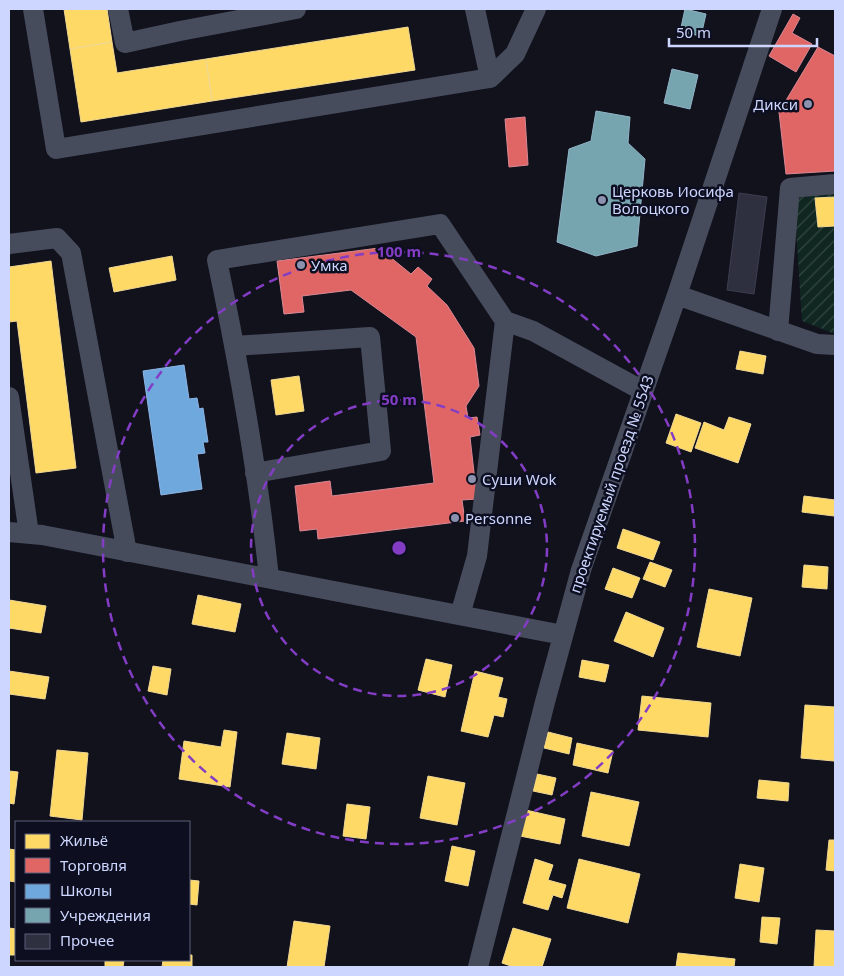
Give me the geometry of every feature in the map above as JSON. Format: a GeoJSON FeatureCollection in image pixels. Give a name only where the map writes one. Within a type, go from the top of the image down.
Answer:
{"type":"FeatureCollection","features":[{"type":"Feature","properties":{"kind":"street"},"geometry":{"type":"LineString","coordinates":[[33,9],[56,149],[490,78],[515,54],[536,9]]}},
{"type":"Feature","properties":{"kind":"street"},"geometry":{"type":"LineString","coordinates":[[118,9],[125,42],[296,9]]}},
{"type":"Feature","properties":{"kind":"street"},"geometry":{"type":"LineString","coordinates":[[475,9],[490,78]]}},
{"type":"Feature","properties":{"kind":"street","name":"проектируемый проезд № 5543"},"geometry":{"type":"LineString","coordinates":[[478,967],[544,702],[580,570],[677,295],[772,9]]}},
{"type":"Feature","properties":{"kind":"street"},"geometry":{"type":"LineString","coordinates":[[778,331],[790,188],[835,184]]}},
{"type":"Feature","properties":{"kind":"street"},"geometry":{"type":"LineString","coordinates":[[269,578],[263,524],[235,346],[217,260],[440,224],[506,321],[533,332],[643,391]]}},
{"type":"Feature","properties":{"kind":"street"},"geometry":{"type":"LineString","coordinates":[[9,244],[58,238],[70,253],[128,552]]}},
{"type":"Feature","properties":{"kind":"street"},"geometry":{"type":"LineString","coordinates":[[677,295],[817,344],[835,345]]}},
{"type":"Feature","properties":{"kind":"street"},"geometry":{"type":"LineString","coordinates":[[460,615],[477,556],[506,321]]}},
{"type":"Feature","properties":{"kind":"street"},"geometry":{"type":"LineString","coordinates":[[235,346],[370,337],[381,451],[255,473]]}},
{"type":"Feature","properties":{"kind":"street"},"geometry":{"type":"LineString","coordinates":[[9,397],[29,534]]}},
{"type":"Feature","properties":{"kind":"street"},"geometry":{"type":"LineString","coordinates":[[9,532],[42,535],[563,635]]}},
{"type":"Feature","properties":{"kind":"green space"},"geometry":{"type":"Polygon","coordinates":[[[835,179],[835,334],[802,321],[793,183],[835,179]]]}},
{"type":"Feature","properties":{"kind":"building: Жильё"},"geometry":{"type":"Polygon","coordinates":[[[64,9],[107,9],[112,42],[70,49],[64,9]]]}},
{"type":"Feature","properties":{"kind":"building: Жильё"},"geometry":{"type":"Polygon","coordinates":[[[408,27],[415,70],[212,101],[206,59],[408,27]]]}},
{"type":"Feature","properties":{"kind":"building: Жильё"},"geometry":{"type":"Polygon","coordinates":[[[112,42],[117,73],[206,59],[212,101],[81,122],[70,49],[112,42]]]}},
{"type":"Feature","properties":{"kind":"building: Жильё"},"geometry":{"type":"Polygon","coordinates":[[[835,197],[835,226],[818,227],[815,198],[835,197]]]}},
{"type":"Feature","properties":{"kind":"building: Жильё"},"geometry":{"type":"Polygon","coordinates":[[[172,256],[176,280],[114,292],[109,268],[172,256]]]}},
{"type":"Feature","properties":{"kind":"building: Жильё"},"geometry":{"type":"Polygon","coordinates":[[[51,261],[76,468],[36,473],[17,321],[9,322],[9,267],[51,261]]]}},
{"type":"Feature","properties":{"kind":"building: Жильё"},"geometry":{"type":"Polygon","coordinates":[[[740,351],[766,356],[763,374],[736,369],[740,351]]]}},
{"type":"Feature","properties":{"kind":"building: Жильё"},"geometry":{"type":"Polygon","coordinates":[[[299,376],[304,411],[276,415],[271,380],[299,376]]]}},
{"type":"Feature","properties":{"kind":"building: Жильё"},"geometry":{"type":"Polygon","coordinates":[[[676,414],[701,423],[691,452],[666,443],[676,414]]]}},
{"type":"Feature","properties":{"kind":"building: Жильё"},"geometry":{"type":"Polygon","coordinates":[[[729,417],[751,424],[738,463],[695,448],[704,422],[724,430],[729,417]]]}},
{"type":"Feature","properties":{"kind":"building: Жильё"},"geometry":{"type":"Polygon","coordinates":[[[804,496],[835,500],[834,516],[802,512],[804,496]]]}},
{"type":"Feature","properties":{"kind":"building: Жильё"},"geometry":{"type":"Polygon","coordinates":[[[623,529],[660,542],[653,560],[617,548],[623,529]]]}},
{"type":"Feature","properties":{"kind":"building: Жильё"},"geometry":{"type":"Polygon","coordinates":[[[650,562],[672,570],[665,587],[643,579],[650,562]]]}},
{"type":"Feature","properties":{"kind":"building: Жильё"},"geometry":{"type":"Polygon","coordinates":[[[804,565],[828,567],[827,589],[802,587],[804,565]]]}},
{"type":"Feature","properties":{"kind":"building: Жильё"},"geometry":{"type":"Polygon","coordinates":[[[613,568],[640,578],[632,598],[605,589],[613,568]]]}},
{"type":"Feature","properties":{"kind":"building: Жильё"},"geometry":{"type":"Polygon","coordinates":[[[709,589],[752,598],[740,656],[697,647],[709,589]]]}},
{"type":"Feature","properties":{"kind":"building: Жильё"},"geometry":{"type":"Polygon","coordinates":[[[198,595],[241,604],[235,632],[192,624],[198,595]]]}},
{"type":"Feature","properties":{"kind":"building: Жильё"},"geometry":{"type":"Polygon","coordinates":[[[9,600],[46,606],[41,633],[9,628],[9,600]]]}},
{"type":"Feature","properties":{"kind":"building: Жильё"},"geometry":{"type":"Polygon","coordinates":[[[626,612],[664,628],[653,657],[614,641],[626,612]]]}},
{"type":"Feature","properties":{"kind":"building: Жильё"},"geometry":{"type":"Polygon","coordinates":[[[426,659],[452,665],[445,697],[418,690],[426,659]]]}},
{"type":"Feature","properties":{"kind":"building: Жильё"},"geometry":{"type":"Polygon","coordinates":[[[582,660],[609,665],[605,682],[579,677],[582,660]]]}},
{"type":"Feature","properties":{"kind":"building: Жильё"},"geometry":{"type":"Polygon","coordinates":[[[153,666],[171,669],[167,695],[148,691],[153,666]]]}},
{"type":"Feature","properties":{"kind":"building: Жильё"},"geometry":{"type":"Polygon","coordinates":[[[9,671],[49,677],[45,699],[9,694],[9,671]]]}},
{"type":"Feature","properties":{"kind":"building: Жильё"},"geometry":{"type":"Polygon","coordinates":[[[475,671],[503,678],[498,697],[507,699],[503,717],[494,715],[488,737],[461,731],[475,671]]]}},
{"type":"Feature","properties":{"kind":"building: Жильё"},"geometry":{"type":"Polygon","coordinates":[[[642,696],[711,703],[708,737],[638,730],[642,696]]]}},
{"type":"Feature","properties":{"kind":"building: Жильё"},"geometry":{"type":"Polygon","coordinates":[[[805,705],[835,707],[834,761],[801,758],[805,705]]]}},
{"type":"Feature","properties":{"kind":"building: Жильё"},"geometry":{"type":"Polygon","coordinates":[[[224,730],[237,732],[230,787],[179,779],[184,741],[221,747],[224,730]]]}},
{"type":"Feature","properties":{"kind":"building: Жильё"},"geometry":{"type":"Polygon","coordinates":[[[548,732],[572,738],[569,754],[544,748],[548,732]]]}},
{"type":"Feature","properties":{"kind":"building: Жильё"},"geometry":{"type":"Polygon","coordinates":[[[287,733],[320,738],[316,769],[282,764],[287,733]]]}},
{"type":"Feature","properties":{"kind":"building: Жильё"},"geometry":{"type":"Polygon","coordinates":[[[577,743],[613,751],[608,773],[573,765],[577,743]]]}},
{"type":"Feature","properties":{"kind":"building: Жильё"},"geometry":{"type":"Polygon","coordinates":[[[57,750],[88,753],[82,820],[50,816],[57,750]]]}},
{"type":"Feature","properties":{"kind":"building: Жильё"},"geometry":{"type":"Polygon","coordinates":[[[9,771],[18,772],[14,804],[9,803],[9,771]]]}},
{"type":"Feature","properties":{"kind":"building: Жильё"},"geometry":{"type":"Polygon","coordinates":[[[537,774],[556,778],[552,795],[533,791],[537,774]]]}},
{"type":"Feature","properties":{"kind":"building: Жильё"},"geometry":{"type":"Polygon","coordinates":[[[428,776],[465,783],[457,825],[420,818],[428,776]]]}},
{"type":"Feature","properties":{"kind":"building: Жильё"},"geometry":{"type":"Polygon","coordinates":[[[759,780],[789,783],[788,801],[757,798],[759,780]]]}},
{"type":"Feature","properties":{"kind":"building: Жильё"},"geometry":{"type":"Polygon","coordinates":[[[591,792],[639,802],[629,846],[582,836],[591,792]]]}},
{"type":"Feature","properties":{"kind":"building: Жильё"},"geometry":{"type":"Polygon","coordinates":[[[347,804],[370,807],[366,839],[343,836],[347,804]]]}},
{"type":"Feature","properties":{"kind":"building: Жильё"},"geometry":{"type":"Polygon","coordinates":[[[526,810],[565,819],[560,844],[520,836],[526,810]]]}},
{"type":"Feature","properties":{"kind":"building: Жильё"},"geometry":{"type":"Polygon","coordinates":[[[829,840],[835,840],[835,871],[826,870],[829,840]]]}},
{"type":"Feature","properties":{"kind":"building: Жильё"},"geometry":{"type":"Polygon","coordinates":[[[452,846],[475,851],[468,886],[445,881],[452,846]]]}},
{"type":"Feature","properties":{"kind":"building: Жильё"},"geometry":{"type":"Polygon","coordinates":[[[9,849],[15,850],[15,882],[9,881],[9,849]]]}},
{"type":"Feature","properties":{"kind":"building: Жильё"},"geometry":{"type":"Polygon","coordinates":[[[535,859],[553,865],[548,880],[566,885],[562,898],[553,895],[548,910],[523,903],[535,859]]]}},
{"type":"Feature","properties":{"kind":"building: Жильё"},"geometry":{"type":"Polygon","coordinates":[[[579,859],[640,874],[628,923],[567,908],[579,859]]]}},
{"type":"Feature","properties":{"kind":"building: Жильё"},"geometry":{"type":"Polygon","coordinates":[[[740,864],[764,868],[759,902],[735,898],[740,864]]]}},
{"type":"Feature","properties":{"kind":"building: Жильё"},"geometry":{"type":"Polygon","coordinates":[[[190,880],[199,881],[197,905],[190,904],[190,880]]]}},
{"type":"Feature","properties":{"kind":"building: Жильё"},"geometry":{"type":"Polygon","coordinates":[[[762,917],[780,918],[777,944],[760,942],[762,917]]]}},
{"type":"Feature","properties":{"kind":"building: Жильё"},"geometry":{"type":"Polygon","coordinates":[[[294,921],[330,926],[324,967],[287,967],[294,921]]]}},
{"type":"Feature","properties":{"kind":"building: Жильё"},"geometry":{"type":"Polygon","coordinates":[[[9,928],[15,929],[15,955],[9,955],[9,928]]]}},
{"type":"Feature","properties":{"kind":"building: Жильё"},"geometry":{"type":"Polygon","coordinates":[[[513,928],[551,939],[542,967],[514,967],[502,963],[513,928]]]}},
{"type":"Feature","properties":{"kind":"building: Жильё"},"geometry":{"type":"Polygon","coordinates":[[[816,930],[835,931],[835,967],[814,967],[816,930]]]}},
{"type":"Feature","properties":{"kind":"building: Жильё"},"geometry":{"type":"Polygon","coordinates":[[[678,953],[735,959],[734,967],[676,967],[678,953]]]}},
{"type":"Feature","properties":{"kind":"building: Жильё"},"geometry":{"type":"Polygon","coordinates":[[[190,955],[192,955],[192,967],[162,967],[163,961],[190,961],[190,955]]]}},
{"type":"Feature","properties":{"kind":"building: Жильё"},"geometry":{"type":"Polygon","coordinates":[[[105,961],[124,961],[123,967],[105,967],[105,961]]]}},
{"type":"Feature","properties":{"kind":"building: Торговля"},"geometry":{"type":"Polygon","coordinates":[[[793,14],[800,18],[792,33],[812,44],[796,72],[769,56],[793,14]]]}},
{"type":"Feature","properties":{"kind":"building: Торговля"},"geometry":{"type":"Polygon","coordinates":[[[818,47],[835,56],[835,171],[786,174],[779,112],[818,47]]]}},
{"type":"Feature","properties":{"kind":"building: Торговля"},"geometry":{"type":"Polygon","coordinates":[[[525,117],[528,165],[509,167],[505,119],[525,117]]]}},
{"type":"Feature","properties":{"kind":"building: Торговля"},"geometry":{"type":"Polygon","coordinates":[[[379,248],[411,274],[418,267],[432,279],[427,286],[447,305],[474,348],[479,386],[466,406],[468,418],[477,417],[480,435],[470,437],[477,499],[462,500],[465,521],[318,539],[317,529],[300,531],[295,486],[330,481],[332,496],[434,483],[416,337],[351,290],[302,296],[304,312],[284,314],[277,261],[379,248]]]}},
{"type":"Feature","properties":{"kind":"building: Школы"},"geometry":{"type":"Polygon","coordinates":[[[184,365],[189,399],[197,398],[199,409],[203,408],[208,442],[203,442],[205,453],[197,454],[202,489],[161,495],[143,371],[184,365]]]}},
{"type":"Feature","properties":{"kind":"building: Учреждения"},"geometry":{"type":"Polygon","coordinates":[[[685,9],[706,14],[701,36],[680,32],[685,9]]]}},
{"type":"Feature","properties":{"kind":"building: Учреждения"},"geometry":{"type":"Polygon","coordinates":[[[672,69],[698,75],[690,109],[664,103],[672,69]]]}},
{"type":"Feature","properties":{"kind":"building: Учреждения","name":"Церковь Иосифа Волоцкого"},"geometry":{"type":"Polygon","coordinates":[[[596,111],[630,117],[628,143],[645,159],[637,246],[596,256],[557,242],[569,149],[591,141],[596,111]]]}},
{"type":"Feature","properties":{"kind":"building: Прочее"},"geometry":{"type":"Polygon","coordinates":[[[739,193],[767,197],[754,294],[727,290],[739,193]]]}},
{"type":"Feature","properties":{"kind":"place","name":"Дикси"},"geometry":{"type":"Point","coordinates":[808,104]}},
{"type":"Feature","properties":{"kind":"place","name":"Церковь Иосифа Волоцкого"},"geometry":{"type":"Point","coordinates":[602,200]}},
{"type":"Feature","properties":{"kind":"place","name":"Умка"},"geometry":{"type":"Point","coordinates":[301,265]}},
{"type":"Feature","properties":{"kind":"place","name":"Суши Wok"},"geometry":{"type":"Point","coordinates":[472,479]}},
{"type":"Feature","properties":{"kind":"place","name":"Personne"},"geometry":{"type":"Point","coordinates":[455,518]}}]}
